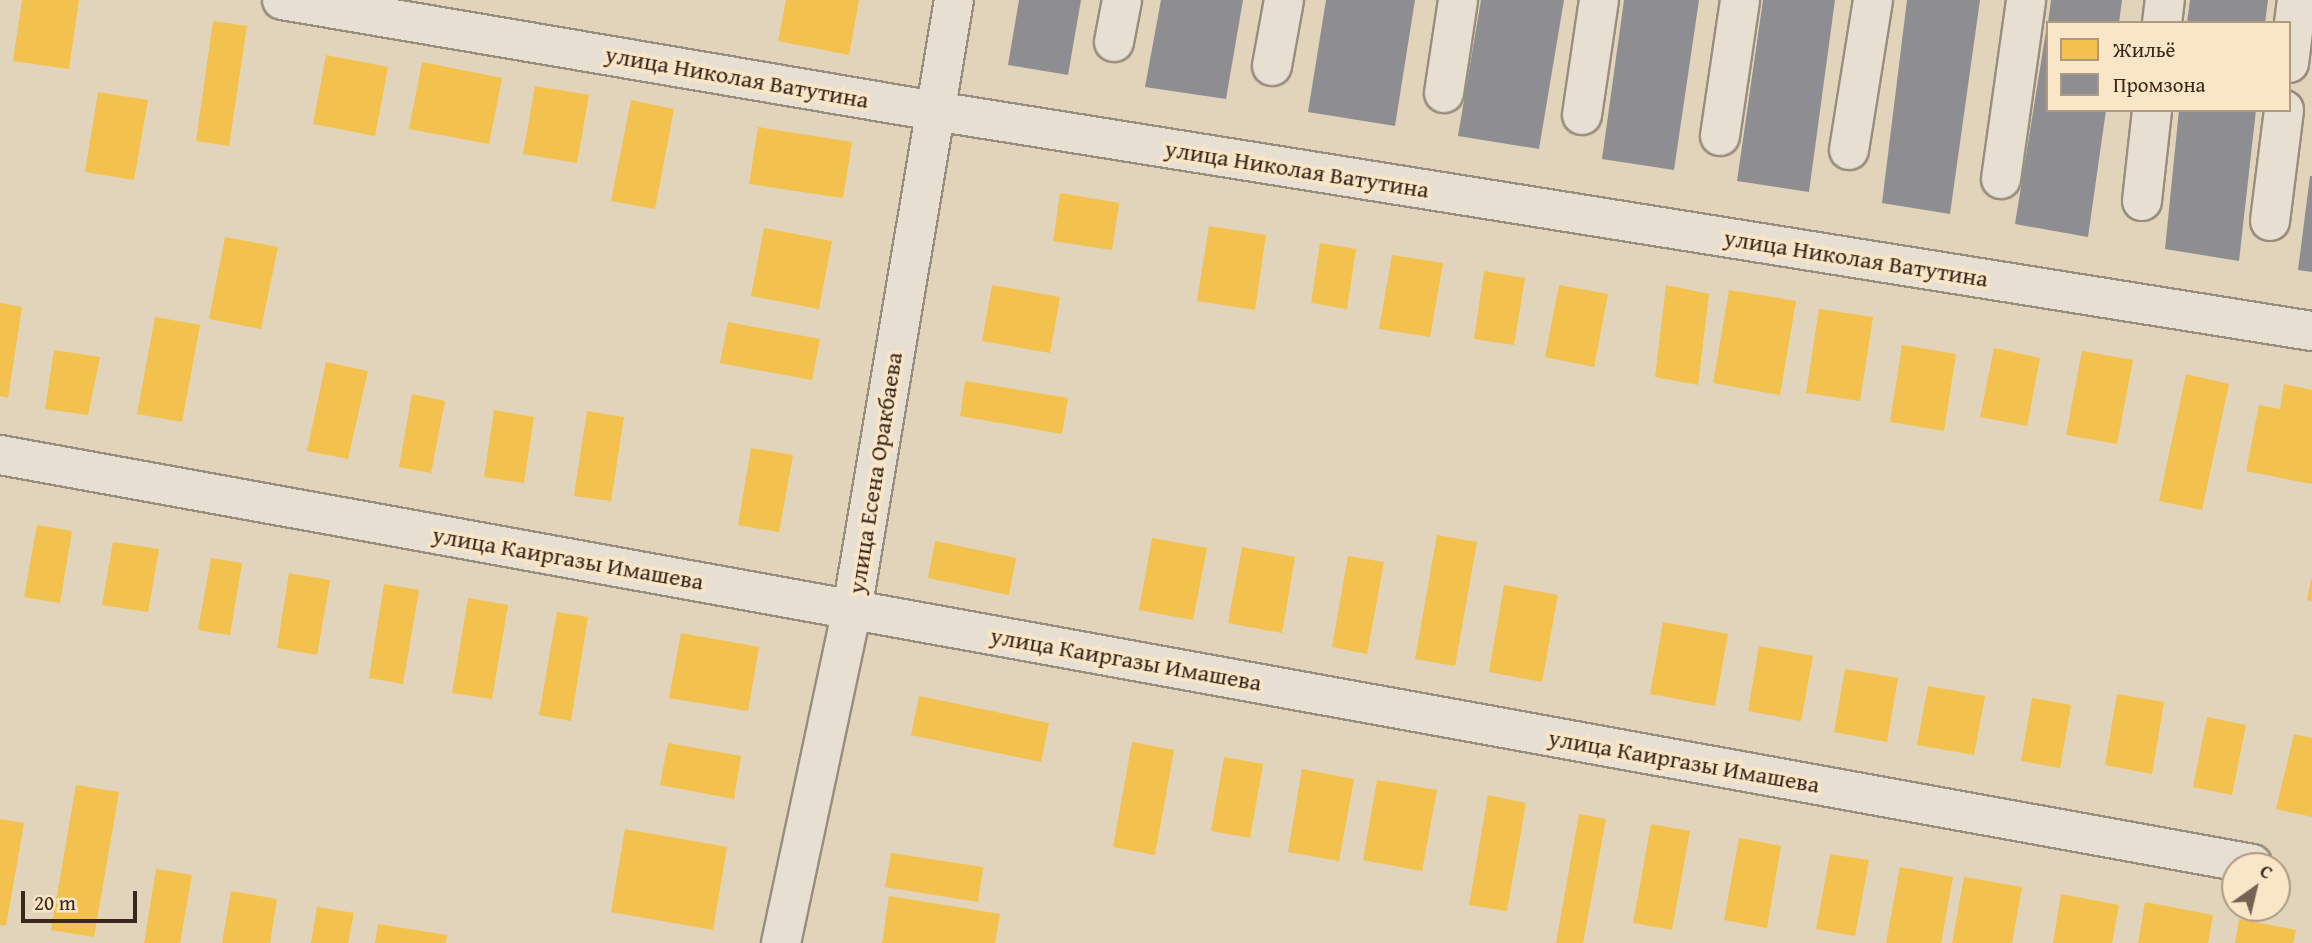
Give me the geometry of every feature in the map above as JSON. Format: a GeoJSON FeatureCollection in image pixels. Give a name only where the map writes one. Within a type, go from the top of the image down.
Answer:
{"type":"FeatureCollection","features":[{"type":"Feature","properties":{"kind":"street","name":"улица Николая Ватутина"},"geometry":{"type":"LineString","coordinates":[[282,0],[935,111],[2312,331]]}},
{"type":"Feature","properties":{"kind":"street","name":"улица Есена Оракбаева"},"geometry":{"type":"LineString","coordinates":[[781,943],[852,610],[954,0]]}},
{"type":"Feature","properties":{"kind":"street"},"geometry":{"type":"LineString","coordinates":[[1114,42],[1122,0]]}},
{"type":"Feature","properties":{"kind":"street"},"geometry":{"type":"LineString","coordinates":[[1272,66],[1284,0]]}},
{"type":"Feature","properties":{"kind":"street"},"geometry":{"type":"LineString","coordinates":[[1444,93],[1458,0]]}},
{"type":"Feature","properties":{"kind":"street"},"geometry":{"type":"LineString","coordinates":[[1582,115],[1599,0]]}},
{"type":"Feature","properties":{"kind":"street"},"geometry":{"type":"LineString","coordinates":[[1720,136],[1740,0]]}},
{"type":"Feature","properties":{"kind":"street"},"geometry":{"type":"LineString","coordinates":[[1849,150],[1873,0]]}},
{"type":"Feature","properties":{"kind":"street"},"geometry":{"type":"LineString","coordinates":[[2001,179],[2026,0]]}},
{"type":"Feature","properties":{"kind":"street"},"geometry":{"type":"LineString","coordinates":[[2162,21],[2165,0]]}},
{"type":"Feature","properties":{"kind":"street"},"geometry":{"type":"LineString","coordinates":[[2291,47],[2297,0]]}},
{"type":"Feature","properties":{"kind":"street"},"geometry":{"type":"LineString","coordinates":[[2142,201],[2152,112]]}},
{"type":"Feature","properties":{"kind":"street"},"geometry":{"type":"LineString","coordinates":[[2270,221],[2284,112]]}},
{"type":"Feature","properties":{"kind":"street","name":"улица Каиргазы Имашева"},"geometry":{"type":"LineString","coordinates":[[0,455],[2221,858]]}},
{"type":"Feature","properties":{"kind":"building: Жильё"},"geometry":{"type":"Polygon","coordinates":[[[22,0],[79,0],[69,69],[13,61],[22,0]]]}},
{"type":"Feature","properties":{"kind":"building: Жильё"},"geometry":{"type":"Polygon","coordinates":[[[786,0],[859,0],[849,55],[778,41],[786,0]]]}},
{"type":"Feature","properties":{"kind":"building: Жильё"},"geometry":{"type":"Polygon","coordinates":[[[213,21],[247,26],[229,146],[196,141],[213,21]]]}},
{"type":"Feature","properties":{"kind":"building: Жильё"},"geometry":{"type":"Polygon","coordinates":[[[326,55],[388,67],[375,136],[313,124],[326,55]]]}},
{"type":"Feature","properties":{"kind":"building: Жильё"},"geometry":{"type":"Polygon","coordinates":[[[422,62],[502,78],[489,144],[409,129],[422,62]]]}},
{"type":"Feature","properties":{"kind":"building: Жильё"},"geometry":{"type":"Polygon","coordinates":[[[535,86],[589,95],[577,163],[523,154],[535,86]]]}},
{"type":"Feature","properties":{"kind":"building: Жильё"},"geometry":{"type":"Polygon","coordinates":[[[98,92],[148,100],[134,180],[85,172],[98,92]]]}},
{"type":"Feature","properties":{"kind":"building: Жильё"},"geometry":{"type":"Polygon","coordinates":[[[631,100],[674,109],[655,209],[611,201],[631,100]]]}},
{"type":"Feature","properties":{"kind":"building: Жильё"},"geometry":{"type":"Polygon","coordinates":[[[758,127],[852,142],[843,198],[749,184],[758,127]]]}},
{"type":"Feature","properties":{"kind":"building: Жильё"},"geometry":{"type":"Polygon","coordinates":[[[1060,193],[1119,203],[1112,250],[1053,241],[1060,193]]]}},
{"type":"Feature","properties":{"kind":"building: Жильё"},"geometry":{"type":"Polygon","coordinates":[[[1209,226],[1266,235],[1255,310],[1197,301],[1209,226]]]}},
{"type":"Feature","properties":{"kind":"building: Жильё"},"geometry":{"type":"Polygon","coordinates":[[[764,228],[832,241],[819,309],[751,296],[764,228]]]}},
{"type":"Feature","properties":{"kind":"building: Жильё"},"geometry":{"type":"Polygon","coordinates":[[[225,237],[278,247],[261,329],[209,319],[225,237]]]}},
{"type":"Feature","properties":{"kind":"building: Жильё"},"geometry":{"type":"Polygon","coordinates":[[[1320,243],[1356,249],[1347,309],[1311,303],[1320,243]]]}},
{"type":"Feature","properties":{"kind":"building: Жильё"},"geometry":{"type":"Polygon","coordinates":[[[1392,255],[1443,263],[1430,337],[1379,329],[1392,255]]]}},
{"type":"Feature","properties":{"kind":"building: Жильё"},"geometry":{"type":"Polygon","coordinates":[[[1484,271],[1525,278],[1514,345],[1474,339],[1484,271]]]}},
{"type":"Feature","properties":{"kind":"building: Жильё"},"geometry":{"type":"Polygon","coordinates":[[[992,285],[1060,297],[1050,353],[982,341],[992,285]]]}},
{"type":"Feature","properties":{"kind":"building: Жильё"},"geometry":{"type":"Polygon","coordinates":[[[1559,285],[1608,294],[1594,367],[1545,357],[1559,285]]]}},
{"type":"Feature","properties":{"kind":"building: Жильё"},"geometry":{"type":"Polygon","coordinates":[[[1666,285],[1709,294],[1698,385],[1655,377],[1666,285]]]}},
{"type":"Feature","properties":{"kind":"building: Жильё"},"geometry":{"type":"Polygon","coordinates":[[[1729,290],[1796,301],[1780,395],[1713,383],[1729,290]]]}},
{"type":"Feature","properties":{"kind":"building: Жильё"},"geometry":{"type":"Polygon","coordinates":[[[0,303],[22,307],[8,398],[0,396],[0,303]]]}},
{"type":"Feature","properties":{"kind":"building: Жильё"},"geometry":{"type":"Polygon","coordinates":[[[1819,309],[1873,317],[1860,401],[1806,393],[1819,309]]]}},
{"type":"Feature","properties":{"kind":"building: Жильё"},"geometry":{"type":"Polygon","coordinates":[[[155,317],[200,325],[182,422],[137,414],[155,317]]]}},
{"type":"Feature","properties":{"kind":"building: Жильё"},"geometry":{"type":"Polygon","coordinates":[[[728,322],[820,339],[812,380],[720,363],[728,322]]]}},
{"type":"Feature","properties":{"kind":"building: Жильё"},"geometry":{"type":"Polygon","coordinates":[[[1902,345],[1956,354],[1944,431],[1890,422],[1902,345]]]}},
{"type":"Feature","properties":{"kind":"building: Жильё"},"geometry":{"type":"Polygon","coordinates":[[[1994,348],[2040,358],[2027,426],[1980,417],[1994,348]]]}},
{"type":"Feature","properties":{"kind":"building: Жильё"},"geometry":{"type":"Polygon","coordinates":[[[54,350],[100,357],[88,415],[45,409],[54,350]]]}},
{"type":"Feature","properties":{"kind":"building: Жильё"},"geometry":{"type":"Polygon","coordinates":[[[2082,351],[2133,360],[2117,444],[2066,435],[2082,351]]]}},
{"type":"Feature","properties":{"kind":"building: Жильё"},"geometry":{"type":"Polygon","coordinates":[[[326,362],[368,371],[348,459],[307,451],[326,362]]]}},
{"type":"Feature","properties":{"kind":"building: Жильё"},"geometry":{"type":"Polygon","coordinates":[[[2186,374],[2229,384],[2202,510],[2159,501],[2186,374]]]}},
{"type":"Feature","properties":{"kind":"building: Жильё"},"geometry":{"type":"Polygon","coordinates":[[[965,381],[1068,398],[1062,434],[960,416],[965,381]]]}},
{"type":"Feature","properties":{"kind":"building: Жильё"},"geometry":{"type":"Polygon","coordinates":[[[2284,384],[2312,390],[2312,484],[2246,471],[2259,405],[2280,409],[2284,384]]]}},
{"type":"Feature","properties":{"kind":"building: Жильё"},"geometry":{"type":"Polygon","coordinates":[[[412,394],[445,401],[431,473],[399,467],[412,394]]]}},
{"type":"Feature","properties":{"kind":"building: Жильё"},"geometry":{"type":"Polygon","coordinates":[[[494,410],[534,417],[524,483],[484,477],[494,410]]]}},
{"type":"Feature","properties":{"kind":"building: Жильё"},"geometry":{"type":"Polygon","coordinates":[[[587,411],[624,417],[611,501],[574,496],[587,411]]]}},
{"type":"Feature","properties":{"kind":"building: Жильё"},"geometry":{"type":"Polygon","coordinates":[[[751,448],[793,455],[779,532],[738,525],[751,448]]]}},
{"type":"Feature","properties":{"kind":"building: Жильё"},"geometry":{"type":"Polygon","coordinates":[[[37,525],[72,531],[60,603],[24,597],[37,525]]]}},
{"type":"Feature","properties":{"kind":"building: Жильё"},"geometry":{"type":"Polygon","coordinates":[[[1437,535],[1477,542],[1455,666],[1415,659],[1437,535]]]}},
{"type":"Feature","properties":{"kind":"building: Жильё"},"geometry":{"type":"Polygon","coordinates":[[[1152,538],[1207,548],[1193,620],[1139,610],[1152,538]]]}},
{"type":"Feature","properties":{"kind":"building: Жильё"},"geometry":{"type":"Polygon","coordinates":[[[935,541],[1016,558],[1009,595],[928,578],[935,541]]]}},
{"type":"Feature","properties":{"kind":"building: Жильё"},"geometry":{"type":"Polygon","coordinates":[[[113,542],[159,549],[148,612],[102,605],[113,542]]]}},
{"type":"Feature","properties":{"kind":"building: Жильё"},"geometry":{"type":"Polygon","coordinates":[[[1242,547],[1295,557],[1282,633],[1228,623],[1242,547]]]}},
{"type":"Feature","properties":{"kind":"building: Жильё"},"geometry":{"type":"Polygon","coordinates":[[[1348,556],[1384,562],[1367,654],[1332,647],[1348,556]]]}},
{"type":"Feature","properties":{"kind":"building: Жильё"},"geometry":{"type":"Polygon","coordinates":[[[211,558],[242,563],[230,635],[198,630],[211,558]]]}},
{"type":"Feature","properties":{"kind":"building: Жильё"},"geometry":{"type":"Polygon","coordinates":[[[289,573],[330,580],[317,655],[277,648],[289,573]]]}},
{"type":"Feature","properties":{"kind":"building: Жильё"},"geometry":{"type":"Polygon","coordinates":[[[2312,579],[2312,601],[2307,600],[2312,579]]]}},
{"type":"Feature","properties":{"kind":"building: Жильё"},"geometry":{"type":"Polygon","coordinates":[[[384,584],[419,590],[403,684],[369,678],[384,584]]]}},
{"type":"Feature","properties":{"kind":"building: Жильё"},"geometry":{"type":"Polygon","coordinates":[[[1504,585],[1558,595],[1542,682],[1489,672],[1504,585]]]}},
{"type":"Feature","properties":{"kind":"building: Жильё"},"geometry":{"type":"Polygon","coordinates":[[[468,598],[508,605],[492,699],[452,693],[468,598]]]}},
{"type":"Feature","properties":{"kind":"building: Жильё"},"geometry":{"type":"Polygon","coordinates":[[[557,612],[588,617],[571,721],[539,715],[557,612]]]}},
{"type":"Feature","properties":{"kind":"building: Жильё"},"geometry":{"type":"Polygon","coordinates":[[[1663,622],[1728,634],[1715,706],[1650,694],[1663,622]]]}},
{"type":"Feature","properties":{"kind":"building: Жильё"},"geometry":{"type":"Polygon","coordinates":[[[681,633],[759,647],[748,711],[669,698],[681,633]]]}},
{"type":"Feature","properties":{"kind":"building: Жильё"},"geometry":{"type":"Polygon","coordinates":[[[1759,646],[1813,656],[1801,721],[1748,711],[1759,646]]]}},
{"type":"Feature","properties":{"kind":"building: Жильё"},"geometry":{"type":"Polygon","coordinates":[[[1845,669],[1898,678],[1887,742],[1834,732],[1845,669]]]}},
{"type":"Feature","properties":{"kind":"building: Жильё"},"geometry":{"type":"Polygon","coordinates":[[[1928,686],[1985,696],[1974,755],[1917,745],[1928,686]]]}},
{"type":"Feature","properties":{"kind":"building: Жильё"},"geometry":{"type":"Polygon","coordinates":[[[2117,694],[2164,702],[2152,774],[2105,765],[2117,694]]]}},
{"type":"Feature","properties":{"kind":"building: Жильё"},"geometry":{"type":"Polygon","coordinates":[[[919,696],[1049,723],[1041,762],[911,735],[919,696]]]}},
{"type":"Feature","properties":{"kind":"building: Жильё"},"geometry":{"type":"Polygon","coordinates":[[[2032,698],[2071,705],[2060,768],[2021,761],[2032,698]]]}},
{"type":"Feature","properties":{"kind":"building: Жильё"},"geometry":{"type":"Polygon","coordinates":[[[2207,717],[2246,725],[2232,795],[2193,787],[2207,717]]]}},
{"type":"Feature","properties":{"kind":"building: Жильё"},"geometry":{"type":"Polygon","coordinates":[[[2294,734],[2312,738],[2312,817],[2276,809],[2294,734]]]}},
{"type":"Feature","properties":{"kind":"building: Жильё"},"geometry":{"type":"Polygon","coordinates":[[[1132,742],[1174,750],[1155,855],[1113,847],[1132,742]]]}},
{"type":"Feature","properties":{"kind":"building: Жильё"},"geometry":{"type":"Polygon","coordinates":[[[668,743],[741,756],[734,799],[660,785],[668,743]]]}},
{"type":"Feature","properties":{"kind":"building: Жильё"},"geometry":{"type":"Polygon","coordinates":[[[1224,757],[1263,764],[1250,838],[1211,831],[1224,757]]]}},
{"type":"Feature","properties":{"kind":"building: Жильё"},"geometry":{"type":"Polygon","coordinates":[[[1302,769],[1354,779],[1339,861],[1288,852],[1302,769]]]}},
{"type":"Feature","properties":{"kind":"building: Жильё"},"geometry":{"type":"Polygon","coordinates":[[[1377,780],[1437,790],[1422,871],[1363,860],[1377,780]]]}},
{"type":"Feature","properties":{"kind":"building: Жильё"},"geometry":{"type":"Polygon","coordinates":[[[76,785],[119,792],[94,937],[51,930],[76,785]]]}},
{"type":"Feature","properties":{"kind":"building: Жильё"},"geometry":{"type":"Polygon","coordinates":[[[1488,795],[1526,803],[1507,911],[1469,905],[1488,795]]]}},
{"type":"Feature","properties":{"kind":"building: Жильё"},"geometry":{"type":"Polygon","coordinates":[[[1579,814],[1606,819],[1583,943],[1556,943],[1579,814]]]}},
{"type":"Feature","properties":{"kind":"building: Жильё"},"geometry":{"type":"Polygon","coordinates":[[[0,819],[24,823],[6,926],[0,925],[0,819]]]}},
{"type":"Feature","properties":{"kind":"building: Жильё"},"geometry":{"type":"Polygon","coordinates":[[[1651,824],[1690,831],[1672,930],[1633,923],[1651,824]]]}},
{"type":"Feature","properties":{"kind":"building: Жильё"},"geometry":{"type":"Polygon","coordinates":[[[625,829],[727,847],[713,930],[611,912],[625,829]]]}},
{"type":"Feature","properties":{"kind":"building: Жильё"},"geometry":{"type":"Polygon","coordinates":[[[1739,838],[1781,846],[1767,928],[1724,920],[1739,838]]]}},
{"type":"Feature","properties":{"kind":"building: Жильё"},"geometry":{"type":"Polygon","coordinates":[[[891,853],[983,867],[978,902],[885,887],[891,853]]]}},
{"type":"Feature","properties":{"kind":"building: Жильё"},"geometry":{"type":"Polygon","coordinates":[[[1830,854],[1869,860],[1855,936],[1816,929],[1830,854]]]}},
{"type":"Feature","properties":{"kind":"building: Жильё"},"geometry":{"type":"Polygon","coordinates":[[[1900,867],[1953,877],[1941,943],[1886,943],[1900,867]]]}},
{"type":"Feature","properties":{"kind":"building: Жильё"},"geometry":{"type":"Polygon","coordinates":[[[156,869],[192,875],[180,943],[144,943],[156,869]]]}},
{"type":"Feature","properties":{"kind":"building: Жильё"},"geometry":{"type":"Polygon","coordinates":[[[1964,877],[2022,887],[2012,943],[1952,943],[1964,877]]]}},
{"type":"Feature","properties":{"kind":"building: Жильё"},"geometry":{"type":"Polygon","coordinates":[[[231,891],[277,899],[270,943],[222,943],[231,891]]]}},
{"type":"Feature","properties":{"kind":"building: Жильё"},"geometry":{"type":"Polygon","coordinates":[[[2061,894],[2119,905],[2112,943],[2053,943],[2061,894]]]}},
{"type":"Feature","properties":{"kind":"building: Жильё"},"geometry":{"type":"Polygon","coordinates":[[[889,896],[1000,914],[995,943],[882,943],[889,896]]]}},
{"type":"Feature","properties":{"kind":"building: Жильё"},"geometry":{"type":"Polygon","coordinates":[[[2145,902],[2213,915],[2208,943],[2138,943],[2145,902]]]}},
{"type":"Feature","properties":{"kind":"building: Жильё"},"geometry":{"type":"Polygon","coordinates":[[[317,907],[354,913],[348,943],[311,943],[317,907]]]}},
{"type":"Feature","properties":{"kind":"building: Жильё"},"geometry":{"type":"Polygon","coordinates":[[[2238,922],[2255,922],[2296,930],[2293,943],[2235,943],[2238,922]]]}},
{"type":"Feature","properties":{"kind":"building: Жильё"},"geometry":{"type":"Polygon","coordinates":[[[378,924],[447,935],[446,943],[375,943],[378,924]]]}},
{"type":"Feature","properties":{"kind":"building: Промзона"},"geometry":{"type":"Polygon","coordinates":[[[1019,0],[1081,0],[1068,75],[1008,65],[1019,0]]]}},
{"type":"Feature","properties":{"kind":"building: Промзона"},"geometry":{"type":"Polygon","coordinates":[[[1161,0],[1243,0],[1226,99],[1145,87],[1161,0]]]}},
{"type":"Feature","properties":{"kind":"building: Промзона"},"geometry":{"type":"Polygon","coordinates":[[[1326,0],[1415,0],[1395,126],[1308,112],[1326,0]]]}},
{"type":"Feature","properties":{"kind":"building: Промзона"},"geometry":{"type":"Polygon","coordinates":[[[1481,0],[1564,0],[1539,149],[1458,136],[1481,0]]]}},
{"type":"Feature","properties":{"kind":"building: Промзона"},"geometry":{"type":"Polygon","coordinates":[[[1624,0],[1699,0],[1674,170],[1602,159],[1624,0]]]}},
{"type":"Feature","properties":{"kind":"building: Промзона"},"geometry":{"type":"Polygon","coordinates":[[[1763,0],[1835,0],[1809,192],[1737,181],[1763,0]]]}},
{"type":"Feature","properties":{"kind":"building: Промзона"},"geometry":{"type":"Polygon","coordinates":[[[1907,0],[1980,0],[1950,214],[1882,203],[1907,0]]]}},
{"type":"Feature","properties":{"kind":"building: Промзона"},"geometry":{"type":"Polygon","coordinates":[[[2051,0],[2122,0],[2119,21],[2048,21],[2051,0]]]}},
{"type":"Feature","properties":{"kind":"building: Промзона"},"geometry":{"type":"Polygon","coordinates":[[[2190,0],[2268,0],[2265,21],[2187,21],[2190,0]]]}},
{"type":"Feature","properties":{"kind":"building: Промзона"},"geometry":{"type":"Polygon","coordinates":[[[2046,31],[2046,112],[2106,112],[2088,237],[2015,224],[2046,31]]]}},
{"type":"Feature","properties":{"kind":"building: Промзона"},"geometry":{"type":"Polygon","coordinates":[[[2179,112],[2256,112],[2239,261],[2165,249],[2179,112]]]}},
{"type":"Feature","properties":{"kind":"building: Промзона"},"geometry":{"type":"Polygon","coordinates":[[[2312,176],[2312,272],[2298,270],[2312,176]]]}}]}
